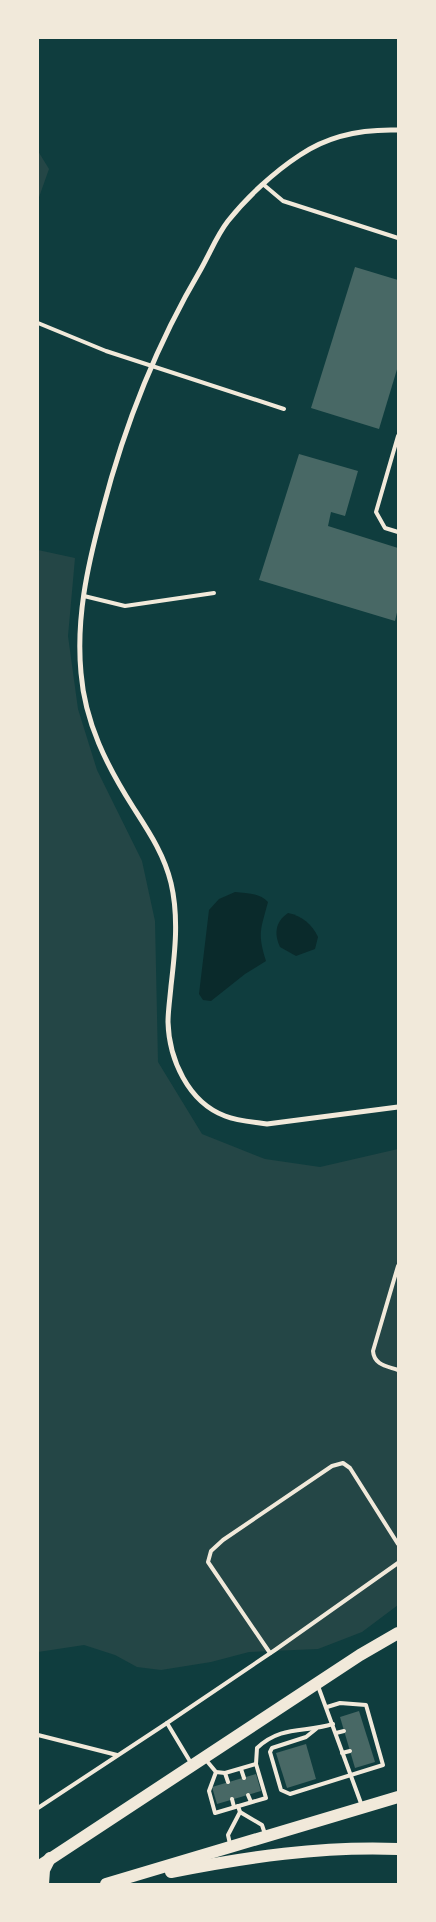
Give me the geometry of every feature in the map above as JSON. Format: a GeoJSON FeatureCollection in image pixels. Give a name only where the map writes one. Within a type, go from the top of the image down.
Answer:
{"type":"FeatureCollection","features":[{"type":"Feature","properties":{"kind":"main road"},"geometry":{"type":"LineString","coordinates":[[38,1867],[192,1765],[398,1633]]}},
{"type":"Feature","properties":{"kind":"main road"},"geometry":{"type":"LineString","coordinates":[[107,1884],[398,1797]]}},
{"type":"Feature","properties":{"kind":"main road"},"geometry":{"type":"LineString","coordinates":[[107,1884],[275,1853],[360,1847],[398,1848]]}},
{"type":"Feature","properties":{"kind":"main road"},"geometry":{"type":"LineString","coordinates":[[43,1884],[44,1870],[50,1858]]}},
{"type":"Feature","properties":{"kind":"street"},"geometry":{"type":"LineString","coordinates":[[398,130],[352,132],[300,154],[264,185],[228,222],[186,293],[150,366],[112,473],[88,567],[79,628],[81,675],[89,719],[102,755],[156,840],[168,870],[174,899],[176,940],[168,1021],[172,1051],[183,1080],[202,1101],[223,1116],[246,1121],[277,1123],[398,1107]]}},
{"type":"Feature","properties":{"kind":"lane"},"geometry":{"type":"LineString","coordinates":[[264,185],[284,202],[398,238]]}},
{"type":"Feature","properties":{"kind":"lane"},"geometry":{"type":"LineString","coordinates":[[38,323],[106,351],[284,409]]}},
{"type":"Feature","properties":{"kind":"lane"},"geometry":{"type":"LineString","coordinates":[[398,436],[376,512],[385,528],[398,532]]}},
{"type":"Feature","properties":{"kind":"lane"},"geometry":{"type":"LineString","coordinates":[[84,596],[125,606],[214,593]]}},
{"type":"Feature","properties":{"kind":"lane"},"geometry":{"type":"LineString","coordinates":[[398,1266],[373,1351],[374,1358],[379,1364],[398,1370]]}},
{"type":"Feature","properties":{"kind":"lane"},"geometry":{"type":"LineString","coordinates":[[270,1654],[208,1562],[211,1551],[223,1540],[332,1466],[343,1464],[350,1468],[398,1544]]}},
{"type":"Feature","properties":{"kind":"lane"},"geometry":{"type":"LineString","coordinates":[[38,1808],[270,1654],[398,1563]]}},
{"type":"Feature","properties":{"kind":"lane"},"geometry":{"type":"LineString","coordinates":[[317,1684],[327,1707],[362,1808]]}},
{"type":"Feature","properties":{"kind":"lane"},"geometry":{"type":"LineString","coordinates":[[327,1707],[340,1703],[366,1705],[383,1765],[290,1794],[281,1790],[270,1752],[272,1748],[306,1737],[316,1729],[332,1724]]}},
{"type":"Feature","properties":{"kind":"lane"},"geometry":{"type":"LineString","coordinates":[[364,1725],[371,1722]]}},
{"type":"Feature","properties":{"kind":"lane"},"geometry":{"type":"LineString","coordinates":[[167,1723],[192,1765]]}},
{"type":"Feature","properties":{"kind":"lane"},"geometry":{"type":"LineString","coordinates":[[216,1772],[209,1791],[215,1813],[266,1798],[256,1764],[257,1748],[269,1738],[302,1728],[316,1729]]}},
{"type":"Feature","properties":{"kind":"lane"},"geometry":{"type":"LineString","coordinates":[[336,1733],[344,1730]]}},
{"type":"Feature","properties":{"kind":"lane"},"geometry":{"type":"LineString","coordinates":[[38,1736],[117,1755]]}},
{"type":"Feature","properties":{"kind":"lane"},"geometry":{"type":"LineString","coordinates":[[370,1745],[376,1743]]}},
{"type":"Feature","properties":{"kind":"lane"},"geometry":{"type":"LineString","coordinates":[[342,1753],[350,1751]]}},
{"type":"Feature","properties":{"kind":"lane"},"geometry":{"type":"LineString","coordinates":[[205,1757],[216,1772],[225,1774],[256,1764]]}},
{"type":"Feature","properties":{"kind":"lane"},"geometry":{"type":"LineString","coordinates":[[241,1769],[244,1778]]}},
{"type":"Feature","properties":{"kind":"lane"},"geometry":{"type":"LineString","coordinates":[[225,1774],[228,1782]]}},
{"type":"Feature","properties":{"kind":"lane"},"geometry":{"type":"LineString","coordinates":[[248,1795],[250,1802]]}},
{"type":"Feature","properties":{"kind":"lane"},"geometry":{"type":"LineString","coordinates":[[232,1799],[240,1812],[262,1825],[266,1836]]}},
{"type":"Feature","properties":{"kind":"lane"},"geometry":{"type":"LineString","coordinates":[[231,1846],[228,1835],[240,1812]]}},
{"type":"Feature","properties":{"kind":"shaded area"},"geometry":{"type":"Polygon","coordinates":[[[38,151],[49,169],[38,200],[38,151]]]}},
{"type":"Feature","properties":{"kind":"shaded area"},"geometry":{"type":"Polygon","coordinates":[[[38,550],[75,558],[68,636],[78,709],[97,770],[142,861],[155,921],[158,1062],[202,1134],[265,1159],[320,1167],[398,1149],[398,1605],[362,1632],[318,1649],[249,1652],[211,1662],[161,1670],[137,1667],[115,1655],[84,1645],[38,1652],[38,550]]]}},
{"type":"Feature","properties":{"kind":"shaded area"},"geometry":{"type":"Polygon","coordinates":[[[235,892],[257,895],[268,902],[261,931],[266,961],[245,974],[211,1001],[203,1000],[199,994],[209,910],[219,899],[235,892]]]}},
{"type":"Feature","properties":{"kind":"shaded area"},"geometry":{"type":"Polygon","coordinates":[[[288,913],[302,918],[313,928],[318,937],[315,949],[296,956],[280,947],[276,933],[277,928],[280,920],[288,913]]]}},
{"type":"Feature","properties":{"kind":"building"},"geometry":{"type":"Polygon","coordinates":[[[355,267],[398,280],[398,366],[379,429],[311,408],[355,267]]]}},
{"type":"Feature","properties":{"kind":"building"},"geometry":{"type":"Polygon","coordinates":[[[299,454],[358,471],[345,516],[331,512],[328,526],[398,548],[398,608],[395,621],[259,580],[299,454]]]}},
{"type":"Feature","properties":{"kind":"building"},"geometry":{"type":"Polygon","coordinates":[[[359,1711],[375,1762],[355,1768],[340,1717],[359,1711]]]}},
{"type":"Feature","properties":{"kind":"building"},"geometry":{"type":"Polygon","coordinates":[[[306,1744],[316,1779],[287,1788],[276,1753],[306,1744]]]}},
{"type":"Feature","properties":{"kind":"building"},"geometry":{"type":"Polygon","coordinates":[[[256,1774],[261,1791],[217,1804],[212,1787],[256,1774]]]}}]}
